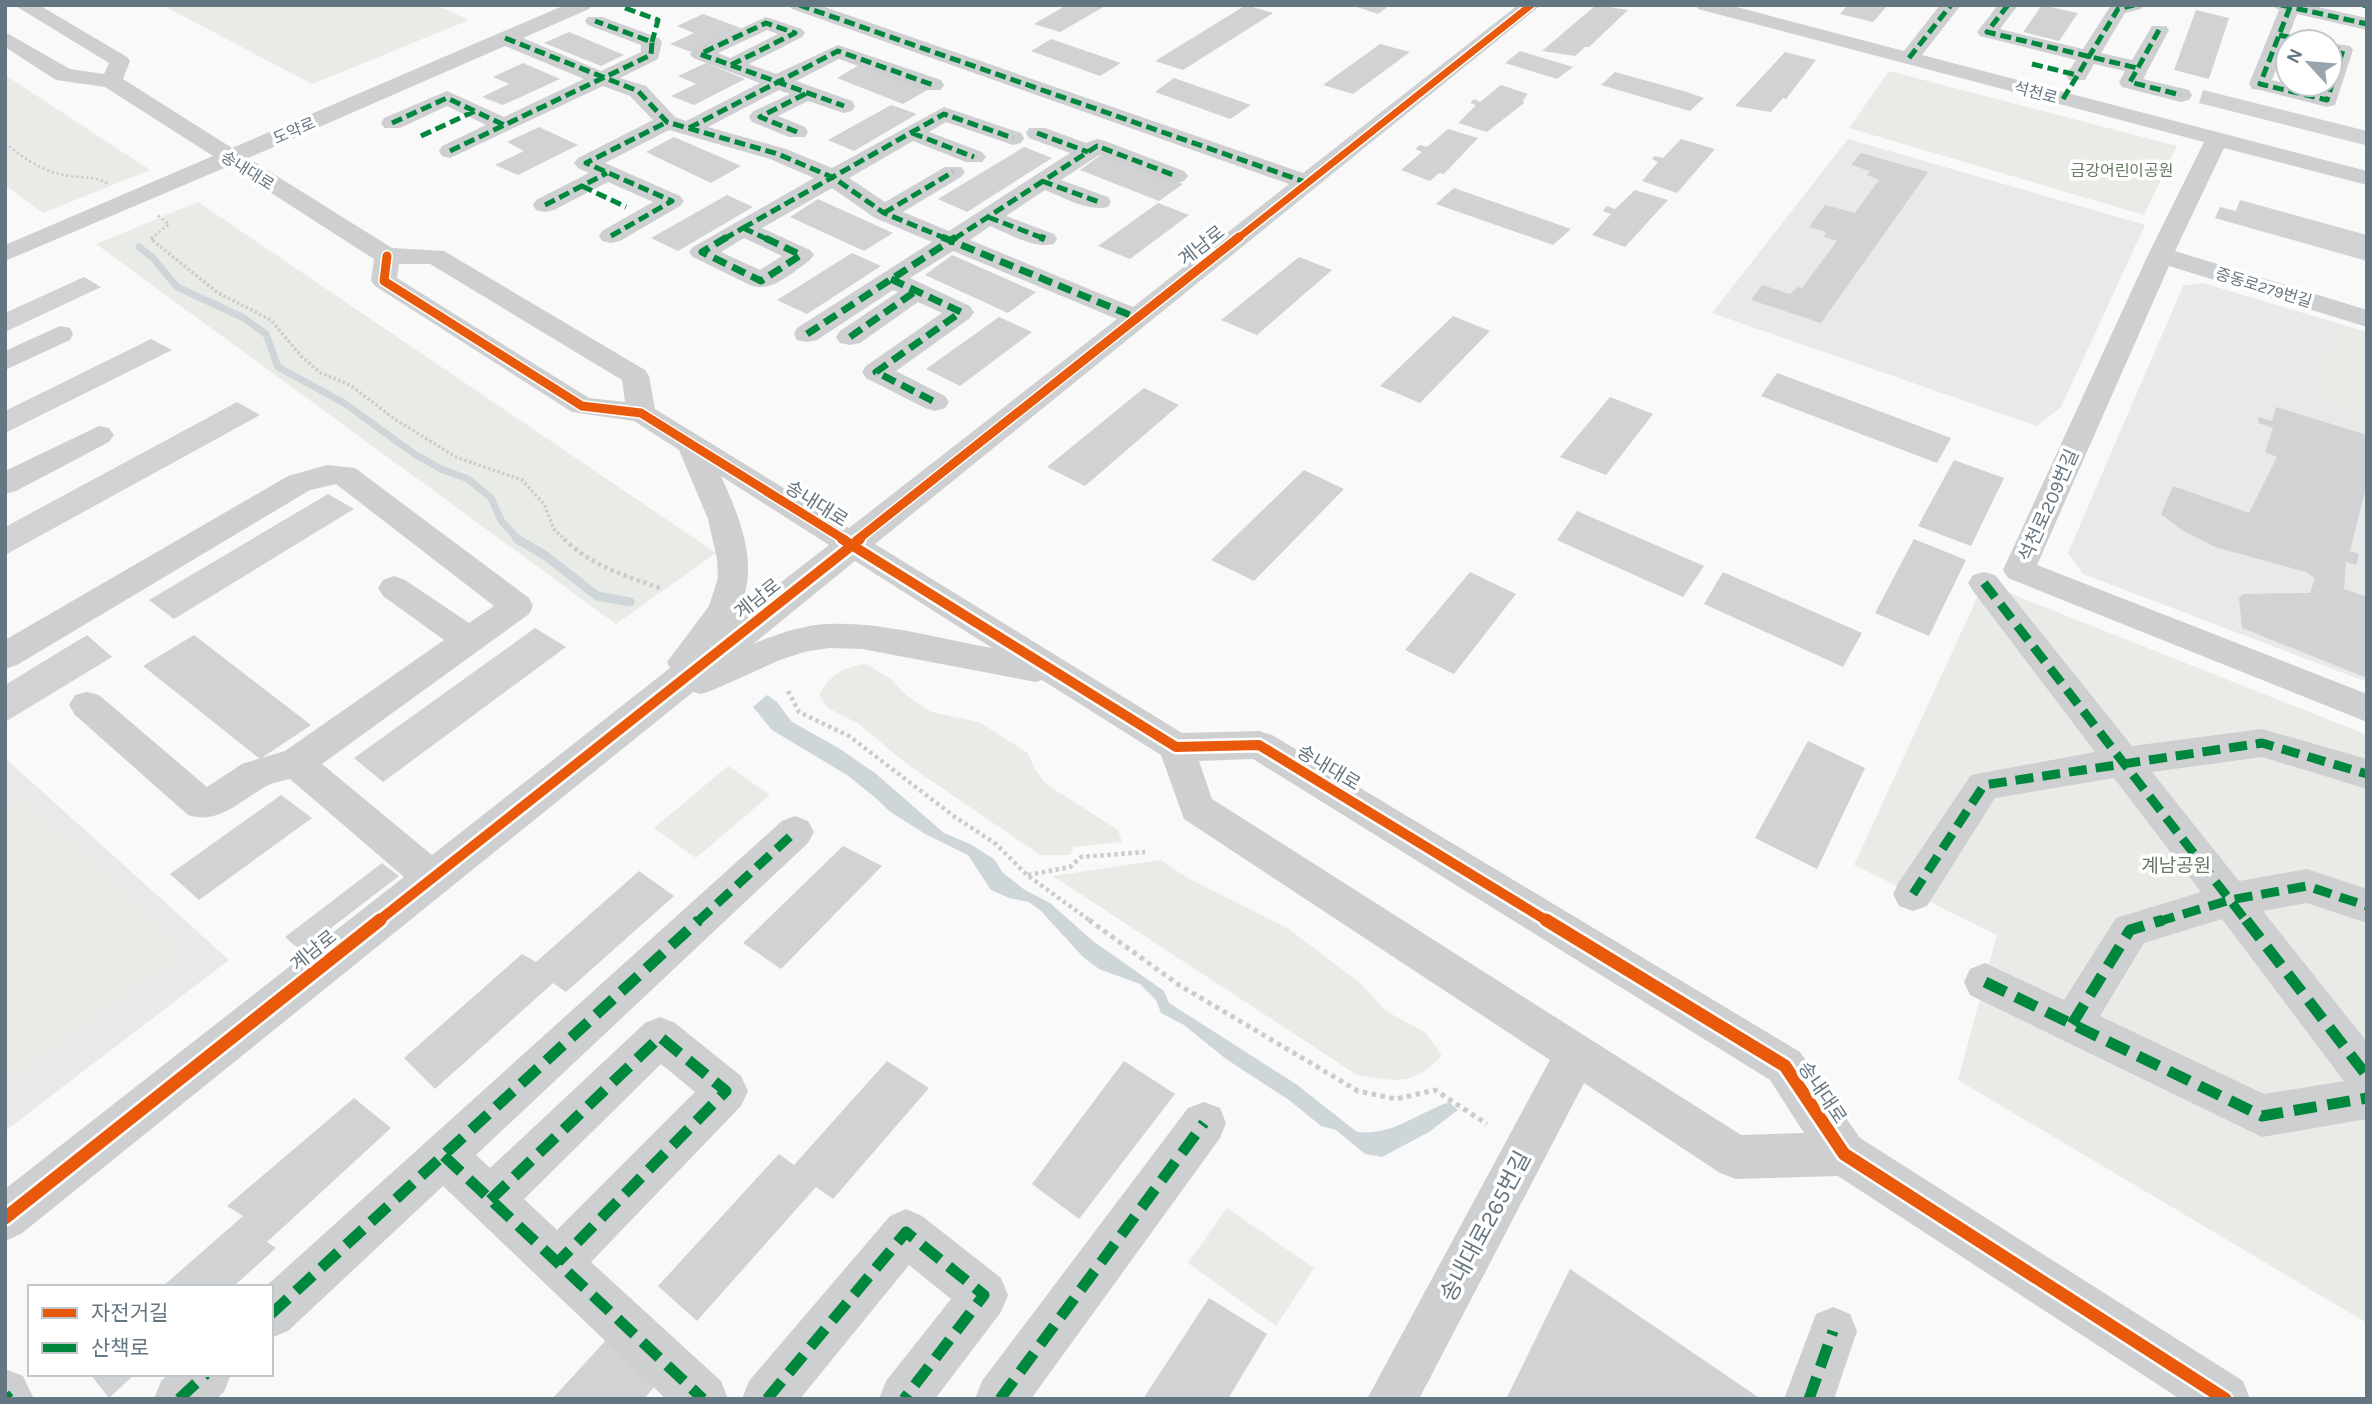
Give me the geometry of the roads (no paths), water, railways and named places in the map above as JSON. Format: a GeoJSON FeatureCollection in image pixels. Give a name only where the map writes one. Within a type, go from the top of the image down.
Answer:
{"type":"FeatureCollection","features":[{"type":"Feature","properties":{"kind":"street"},"geometry":{"type":"LineString","coordinates":[[24,5],[120,61],[111,81]]}},
{"type":"Feature","properties":{"kind":"street"},"geometry":{"type":"LineString","coordinates":[[799,5],[1308,183]]}},
{"type":"Feature","properties":{"kind":"street","name":"계남로"},"geometry":{"type":"LineString","coordinates":[[5,1218],[1531,5]]}},
{"type":"Feature","properties":{"kind":"street","name":"석천로"},"geometry":{"type":"LineString","coordinates":[[1705,5],[2367,178]]}},
{"type":"Feature","properties":{"kind":"street"},"geometry":{"type":"LineString","coordinates":[[1909,58],[1951,5]]}},
{"type":"Feature","properties":{"kind":"street"},"geometry":{"type":"LineString","coordinates":[[2008,5],[1987,32],[2137,68]]}},
{"type":"Feature","properties":{"kind":"street"},"geometry":{"type":"LineString","coordinates":[[2063,99],[2119,6]]}},
{"type":"Feature","properties":{"kind":"street"},"geometry":{"type":"LineString","coordinates":[[2280,28],[2285,6],[2367,24]]}},
{"type":"Feature","properties":{"kind":"street"},"geometry":{"type":"LineString","coordinates":[[450,150],[652,55],[658,20],[625,8]]}},
{"type":"Feature","properties":{"kind":"street"},"geometry":{"type":"LineString","coordinates":[[589,13],[652,43]]}},
{"type":"Feature","properties":{"kind":"street","name":"도약로"},"geometry":{"type":"LineString","coordinates":[[5,254],[505,38],[589,13]]}},
{"type":"Feature","properties":{"kind":"street"},"geometry":{"type":"LineString","coordinates":[[2159,30],[2130,82],[2181,95]]}},
{"type":"Feature","properties":{"kind":"street","name":"송내대로"},"geometry":{"type":"LineString","coordinates":[[5,38],[64,75],[111,81],[228,158],[387,256],[384,281],[582,406],[641,412],[1176,747],[1259,745],[1785,1066],[1844,1154],[2225,1399]]}},
{"type":"Feature","properties":{"kind":"street"},"geometry":{"type":"LineString","coordinates":[[505,38],[638,91],[678,125],[778,154],[834,178],[884,214],[1137,318]]}},
{"type":"Feature","properties":{"kind":"street"},"geometry":{"type":"LineString","coordinates":[[2274,48],[2260,84],[2274,87]]}},
{"type":"Feature","properties":{"kind":"street"},"geometry":{"type":"LineString","coordinates":[[611,236],[672,201],[586,163],[777,82],[838,51],[933,85]]}},
{"type":"Feature","properties":{"kind":"street"},"geometry":{"type":"LineString","coordinates":[[2032,64],[2077,75]]}},
{"type":"Feature","properties":{"kind":"street"},"geometry":{"type":"LineString","coordinates":[[731,65],[844,106]]}},
{"type":"Feature","properties":{"kind":"street"},"geometry":{"type":"LineString","coordinates":[[797,131],[761,117],[807,93]]}},
{"type":"Feature","properties":{"kind":"street"},"geometry":{"type":"LineString","coordinates":[[391,123],[447,98],[504,125]]}},
{"type":"Feature","properties":{"kind":"street"},"geometry":{"type":"LineString","coordinates":[[421,136],[475,111]]}},
{"type":"Feature","properties":{"kind":"street"},"geometry":{"type":"LineString","coordinates":[[743,228],[944,114],[1013,138]]}},
{"type":"Feature","properties":{"kind":"street"},"geometry":{"type":"LineString","coordinates":[[912,133],[974,157]]}},
{"type":"Feature","properties":{"kind":"street"},"geometry":{"type":"LineString","coordinates":[[1037,133],[1088,152]]}},
{"type":"Feature","properties":{"kind":"street","name":"석천로209번길"},"geometry":{"type":"LineString","coordinates":[[2217,139],[2161,255],[2019,570],[2367,709]]}},
{"type":"Feature","properties":{"kind":"street"},"geometry":{"type":"LineString","coordinates":[[807,334],[1097,146],[1176,176]]}},
{"type":"Feature","properties":{"kind":"street"},"geometry":{"type":"LineString","coordinates":[[884,214],[953,172]]}},
{"type":"Feature","properties":{"kind":"street"},"geometry":{"type":"LineString","coordinates":[[545,205],[607,173]]}},
{"type":"Feature","properties":{"kind":"street"},"geometry":{"type":"LineString","coordinates":[[1042,181],[1099,202]]}},
{"type":"Feature","properties":{"kind":"street"},"geometry":{"type":"LineString","coordinates":[[582,186],[626,206]]}},
{"type":"Feature","properties":{"kind":"street"},"geometry":{"type":"LineString","coordinates":[[988,217],[1045,239]]}},
{"type":"Feature","properties":{"kind":"street","name":"중동로279번길"},"geometry":{"type":"LineString","coordinates":[[2161,255],[2367,319]]}},
{"type":"Feature","properties":{"kind":"street"},"geometry":{"type":"LineString","coordinates":[[387,256],[435,256],[635,376],[641,412]]}},
{"type":"Feature","properties":{"kind":"street"},"geometry":{"type":"LineString","coordinates":[[891,279],[961,312],[876,372],[935,402]]}},
{"type":"Feature","properties":{"kind":"street"},"geometry":{"type":"LineString","coordinates":[[850,337],[916,291]]}},
{"type":"Feature","properties":{"kind":"street"},"geometry":{"type":"LineString","coordinates":[[5,362],[60,334]]}},
{"type":"Feature","properties":{"kind":"street"},"geometry":{"type":"LineString","coordinates":[[5,484],[99,435]]}},
{"type":"Feature","properties":{"kind":"street"},"geometry":{"type":"LineString","coordinates":[[653,702],[717,618],[730,594],[733,576],[731,548],[716,501],[692,446]]}},
{"type":"Feature","properties":{"kind":"street"},"geometry":{"type":"LineString","coordinates":[[5,656],[299,483],[314,476],[332,473],[344,475],[517,606],[296,763],[255,774],[216,800],[201,804],[87,705]]}},
{"type":"Feature","properties":{"kind":"street"},"geometry":{"type":"LineString","coordinates":[[1984,583],[2367,1076]]}},
{"type":"Feature","properties":{"kind":"street"},"geometry":{"type":"LineString","coordinates":[[394,588],[468,640]]}},
{"type":"Feature","properties":{"kind":"street"},"geometry":{"type":"LineString","coordinates":[[653,702],[768,651],[802,640],[829,636],[862,637],[1058,673]]}},
{"type":"Feature","properties":{"kind":"street"},"geometry":{"type":"LineString","coordinates":[[1913,894],[1984,785],[2262,743],[2367,774]]}},
{"type":"Feature","properties":{"kind":"street","name":"송내대로"},"geometry":{"type":"LineString","coordinates":[[1176,747],[1197,808],[1736,1157],[1844,1154]]}},
{"type":"Feature","properties":{"kind":"street"},"geometry":{"type":"LineString","coordinates":[[296,763],[432,878]]}},
{"type":"Feature","properties":{"kind":"street"},"geometry":{"type":"LineString","coordinates":[[273,1312],[795,832]]}},
{"type":"Feature","properties":{"kind":"street"},"geometry":{"type":"LineString","coordinates":[[2072,1024],[2130,930],[2230,900],[2306,887],[2367,906]]}},
{"type":"Feature","properties":{"kind":"street"},"geometry":{"type":"LineString","coordinates":[[1985,982],[2262,1116],[2367,1098]]}},
{"type":"Feature","properties":{"kind":"street"},"geometry":{"type":"LineString","coordinates":[[490,1200],[660,1037],[726,1091],[558,1262]]}},
{"type":"Feature","properties":{"kind":"street","name":"송내대로265번길"},"geometry":{"type":"LineString","coordinates":[[1392,1399],[1577,1053]]}},
{"type":"Feature","properties":{"kind":"street"},"geometry":{"type":"LineString","coordinates":[[1000,1399],[1204,1123]]}},
{"type":"Feature","properties":{"kind":"street"},"geometry":{"type":"LineString","coordinates":[[444,1156],[703,1399]]}},
{"type":"Feature","properties":{"kind":"street"},"geometry":{"type":"LineString","coordinates":[[767,1399],[906,1232],[984,1295],[904,1399]]}},
{"type":"Feature","properties":{"kind":"street"},"geometry":{"type":"LineString","coordinates":[[1809,1399],[1833,1331]]}},
{"type":"Feature","properties":{"kind":"street"},"geometry":{"type":"LineString","coordinates":[[179,1399],[204,1376]]}},
{"type":"Feature","properties":{"kind":"street"},"geometry":{"type":"LineString","coordinates":[[5,1394],[9,1399]]}},
{"type":"Feature","properties":{"kind":"waterway"},"geometry":{"type":"LineString","coordinates":[[139,247],[153,258],[177,287],[244,318],[266,334],[278,367],[344,403],[413,453],[441,469],[468,479],[491,498],[502,522],[519,540]]}},
{"type":"Feature","properties":{"kind":"waterway"},"geometry":{"type":"LineString","coordinates":[[517,539],[546,556],[597,596],[630,602]]}},
{"type":"Feature","properties":{"kind":"park label","name":"금강어린이공원"},"geometry":{"type":"Point","coordinates":[2122,170]}},
{"type":"Feature","properties":{"kind":"park label","name":"계남공원"},"geometry":{"type":"Point","coordinates":[2176,865]}}]}
